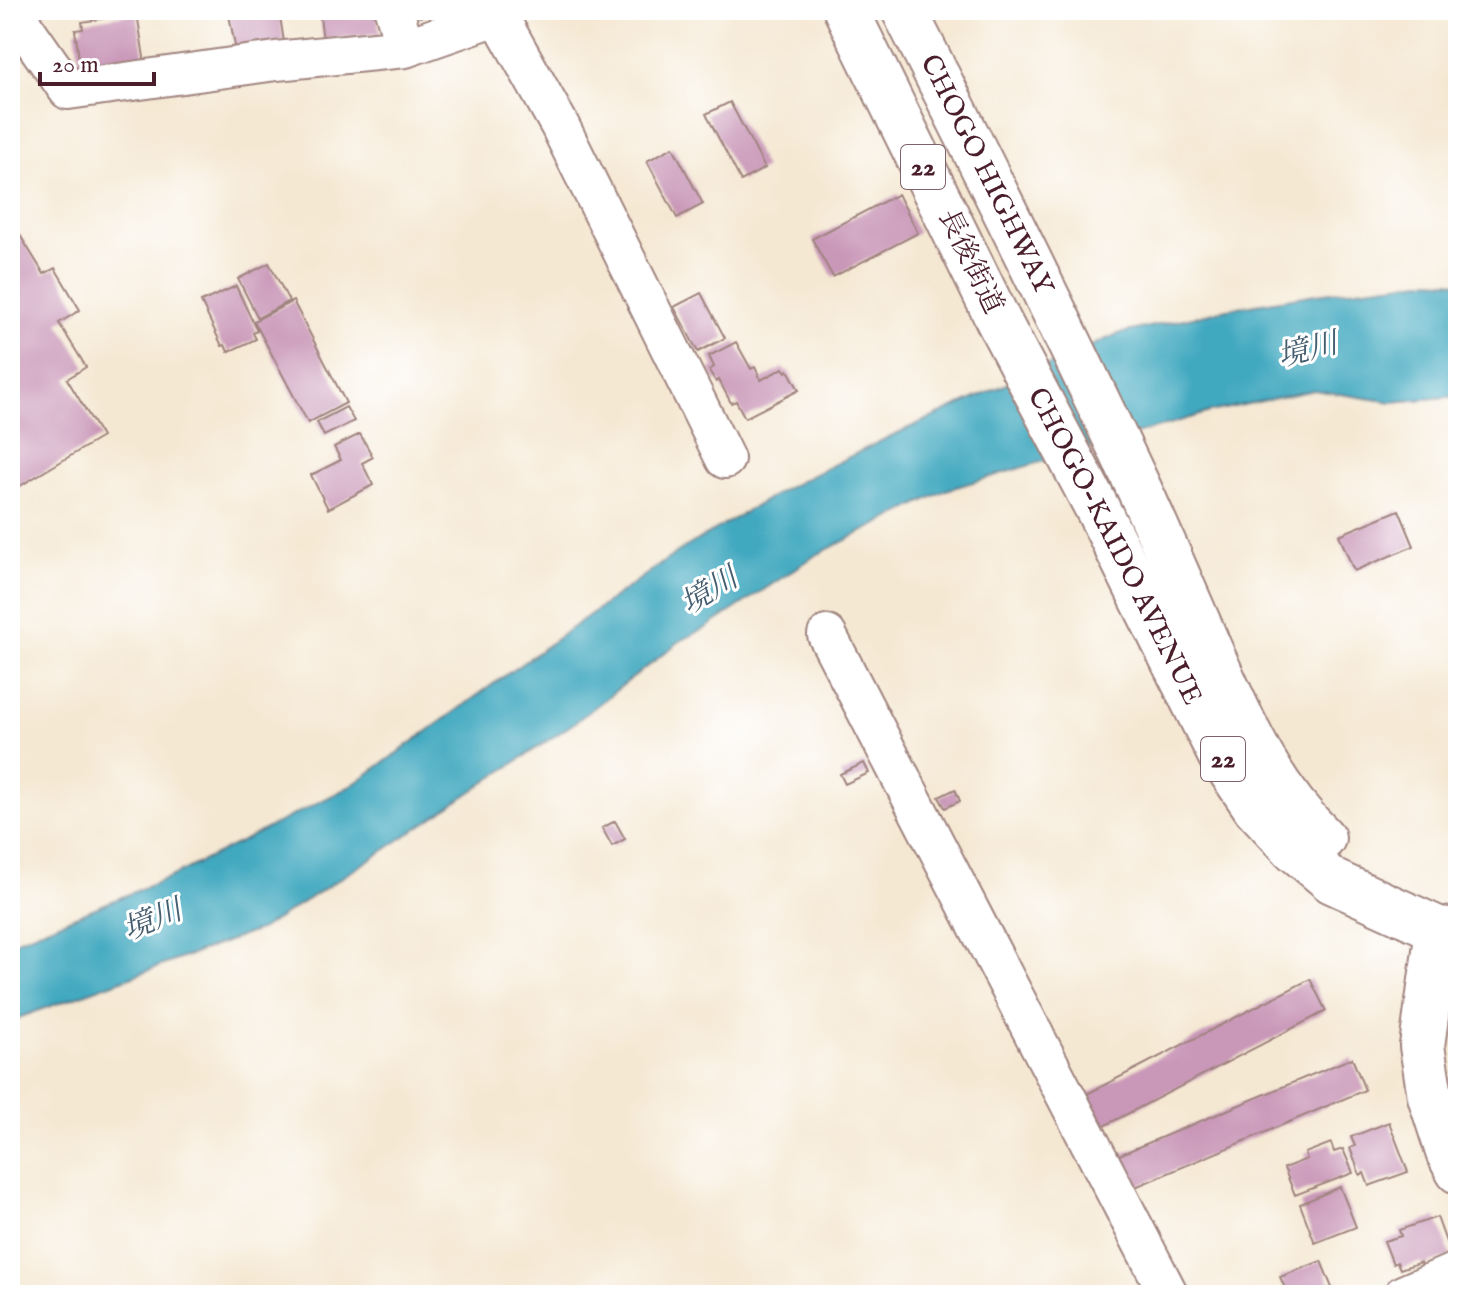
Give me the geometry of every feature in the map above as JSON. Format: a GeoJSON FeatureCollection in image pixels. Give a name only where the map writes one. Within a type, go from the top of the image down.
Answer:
{"type":"FeatureCollection","features":[{"type":"Feature","properties":{"kind":"main road","name":"長後街道"},"geometry":{"type":"LineString","coordinates":[[846,10],[1010,342]]}},
{"type":"Feature","properties":{"kind":"main road","name":"CHOGO HIGHWAY"},"geometry":{"type":"LineString","coordinates":[[904,10],[1058,314],[1067,338]]}},
{"type":"Feature","properties":{"kind":"main road","name":"CHOGO-KAIDO AVENUE"},"geometry":{"type":"LineString","coordinates":[[1067,338],[1142,495],[1239,716],[1268,772],[1303,820],[1345,860],[1448,930]]}},
{"type":"Feature","properties":{"kind":"main road","name":"CHOGO-KAIDO AVENUE"},"geometry":{"type":"LineString","coordinates":[[1010,342],[1220,755],[1255,807],[1294,849],[1332,881],[1448,930]]}},
{"type":"Feature","properties":{"kind":"main road"},"geometry":{"type":"LineString","coordinates":[[1448,930],[1422,1046],[1430,1096],[1448,1152],[1458,1171]]}},
{"type":"Feature","properties":{"kind":"street"},"geometry":{"type":"LineString","coordinates":[[394,10],[405,48]]}},
{"type":"Feature","properties":{"kind":"street"},"geometry":{"type":"LineString","coordinates":[[12,12],[68,90],[276,61],[405,48],[496,13],[560,126],[725,459]]}},
{"type":"Feature","properties":{"kind":"street"},"geometry":{"type":"LineString","coordinates":[[827,635],[1169,1295]]}},
{"type":"Feature","properties":{"kind":"street"},"geometry":{"type":"LineString","coordinates":[[1403,1295],[1458,1271]]}},
{"type":"Feature","properties":{"kind":"water","name":"境川"},"geometry":{"type":"Polygon","coordinates":[[[1430,280],[1458,282],[1458,396],[1392,402],[1314,390],[1210,412],[946,490],[816,555],[706,628],[680,641],[574,723],[261,929],[10,1021],[10,943],[173,876],[351,786],[679,551],[783,490],[891,436],[1118,334],[1232,308],[1430,280]]]}},
{"type":"Feature","properties":{"kind":"building"},"geometry":{"type":"Polygon","coordinates":[[[228,10],[279,10],[284,42],[236,51],[228,10]]]}},
{"type":"Feature","properties":{"kind":"building"},"geometry":{"type":"Polygon","coordinates":[[[319,10],[377,10],[380,33],[323,40],[319,10]]]}},
{"type":"Feature","properties":{"kind":"building"},"geometry":{"type":"Polygon","coordinates":[[[418,10],[464,10],[435,21],[432,12],[420,17],[418,10]]]}},
{"type":"Feature","properties":{"kind":"building"},"geometry":{"type":"Polygon","coordinates":[[[137,13],[145,64],[81,74],[75,30],[83,29],[82,22],[137,13]]]}},
{"type":"Feature","properties":{"kind":"building"},"geometry":{"type":"Polygon","coordinates":[[[730,102],[765,168],[741,181],[706,114],[730,102]]]}},
{"type":"Feature","properties":{"kind":"building"},"geometry":{"type":"Polygon","coordinates":[[[673,147],[703,204],[677,218],[647,161],[673,147]]]}},
{"type":"Feature","properties":{"kind":"building"},"geometry":{"type":"Polygon","coordinates":[[[898,194],[918,233],[833,277],[812,239],[898,194]]]}},
{"type":"Feature","properties":{"kind":"building"},"geometry":{"type":"Polygon","coordinates":[[[18,232],[44,274],[55,268],[80,310],[59,323],[86,367],[67,379],[102,437],[10,492],[10,237],[18,232]]]}},
{"type":"Feature","properties":{"kind":"building"},"geometry":{"type":"Polygon","coordinates":[[[269,263],[289,301],[258,318],[238,279],[269,263]]]}},
{"type":"Feature","properties":{"kind":"building"},"geometry":{"type":"Polygon","coordinates":[[[236,286],[257,331],[253,333],[256,339],[228,352],[225,345],[222,346],[201,302],[236,286]]]}},
{"type":"Feature","properties":{"kind":"building"},"geometry":{"type":"Polygon","coordinates":[[[701,293],[725,338],[698,352],[674,307],[701,293]]]}},
{"type":"Feature","properties":{"kind":"building"},"geometry":{"type":"Polygon","coordinates":[[[293,301],[346,403],[308,423],[254,321],[293,301]]]}},
{"type":"Feature","properties":{"kind":"building"},"geometry":{"type":"Polygon","coordinates":[[[736,342],[761,380],[783,368],[786,372],[788,370],[799,390],[745,418],[736,401],[731,403],[719,380],[716,382],[709,370],[714,367],[709,356],[736,342]]]}},
{"type":"Feature","properties":{"kind":"building"},"geometry":{"type":"Polygon","coordinates":[[[346,407],[354,421],[324,436],[317,422],[346,407]]]}},
{"type":"Feature","properties":{"kind":"building"},"geometry":{"type":"Polygon","coordinates":[[[360,434],[373,457],[362,463],[373,485],[328,509],[311,475],[341,460],[334,447],[360,434]]]}},
{"type":"Feature","properties":{"kind":"building"},"geometry":{"type":"Polygon","coordinates":[[[1399,510],[1414,546],[1354,571],[1339,535],[1399,510]]]}},
{"type":"Feature","properties":{"kind":"building"},"geometry":{"type":"Polygon","coordinates":[[[864,763],[869,773],[845,784],[840,774],[864,763]]]}},
{"type":"Feature","properties":{"kind":"building"},"geometry":{"type":"Polygon","coordinates":[[[955,789],[960,801],[945,808],[939,797],[955,789]]]}},
{"type":"Feature","properties":{"kind":"building"},"geometry":{"type":"Polygon","coordinates":[[[615,821],[625,839],[612,846],[602,828],[615,821]]]}},
{"type":"Feature","properties":{"kind":"building"},"geometry":{"type":"Polygon","coordinates":[[[1310,979],[1326,1011],[1104,1126],[1087,1094],[1310,979]]]}},
{"type":"Feature","properties":{"kind":"building"},"geometry":{"type":"Polygon","coordinates":[[[1352,1058],[1365,1090],[1133,1188],[1119,1155],[1352,1058]]]}},
{"type":"Feature","properties":{"kind":"building"},"geometry":{"type":"Polygon","coordinates":[[[1389,1122],[1408,1172],[1369,1186],[1364,1173],[1360,1175],[1350,1148],[1355,1146],[1351,1137],[1389,1122]]]}},
{"type":"Feature","properties":{"kind":"building"},"geometry":{"type":"Polygon","coordinates":[[[1331,1143],[1334,1152],[1343,1149],[1353,1173],[1295,1195],[1284,1168],[1307,1159],[1305,1153],[1331,1143]]]}},
{"type":"Feature","properties":{"kind":"building"},"geometry":{"type":"Polygon","coordinates":[[[1340,1187],[1356,1227],[1315,1243],[1300,1204],[1340,1187]]]}},
{"type":"Feature","properties":{"kind":"building"},"geometry":{"type":"Polygon","coordinates":[[[1437,1217],[1451,1256],[1422,1266],[1421,1262],[1400,1269],[1397,1262],[1393,1264],[1384,1241],[1401,1236],[1399,1230],[1437,1217]]]}},
{"type":"Feature","properties":{"kind":"building"},"geometry":{"type":"Polygon","coordinates":[[[1321,1261],[1335,1295],[1288,1295],[1280,1277],[1321,1261]]]}}]}
